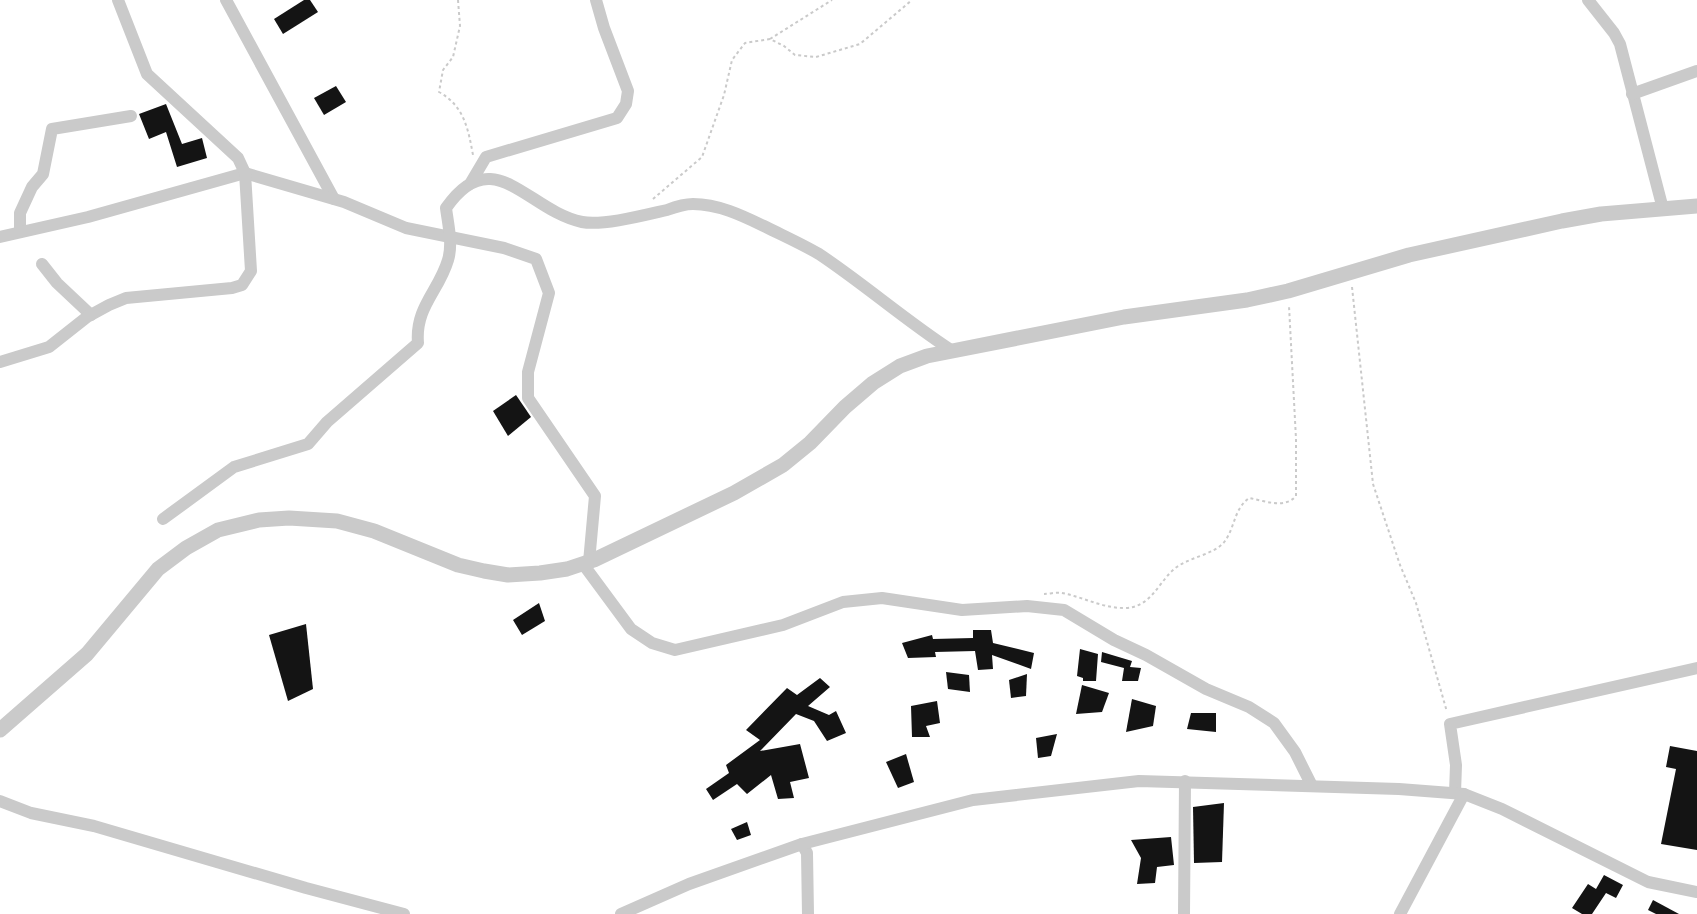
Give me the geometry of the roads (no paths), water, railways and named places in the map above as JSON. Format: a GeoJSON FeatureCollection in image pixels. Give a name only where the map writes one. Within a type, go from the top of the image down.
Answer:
{"type":"FeatureCollection","features":[{"type":"Feature","properties":{"kind":"street"},"geometry":{"type":"LineString","coordinates":[[0,362],[49,346],[109,304],[126,298],[232,288],[248,280],[251,271],[245,173],[238,158],[147,74],[118,0]]}},
{"type":"Feature","properties":{"kind":"street"},"geometry":{"type":"LineString","coordinates":[[226,0],[334,199]]}},
{"type":"Feature","properties":{"kind":"street"},"geometry":{"type":"LineString","coordinates":[[469,185],[486,157],[617,118],[626,104],[628,91],[596,0]]}},
{"type":"Feature","properties":{"kind":"street"},"geometry":{"type":"LineString","coordinates":[[1588,0],[1620,44],[1663,209]]}},
{"type":"Feature","properties":{"kind":"street"},"geometry":{"type":"LineString","coordinates":[[1632,94],[1697,71]]}},
{"type":"Feature","properties":{"kind":"street"},"geometry":{"type":"LineString","coordinates":[[20,232],[20,213],[32,187],[43,174],[52,129],[131,116]]}},
{"type":"Feature","properties":{"kind":"street"},"geometry":{"type":"LineString","coordinates":[[0,237],[88,217],[245,173],[334,199],[406,228],[504,248],[536,260],[549,293],[528,372],[528,398],[595,496],[586,563],[631,629],[652,643],[675,650],[783,625],[843,602],[882,598],[962,610],[1027,606],[1064,610],[1114,640],[1146,655],[1206,689],[1249,707],[1266,717],[1274,723],[1295,752],[1312,786]]}},
{"type":"Feature","properties":{"kind":"street"},"geometry":{"type":"LineString","coordinates":[[163,519],[234,467],[308,444],[327,422],[418,343],[417,327],[424,307],[448,259],[450,237],[446,208],[456,193],[484,178],[501,179],[557,214],[584,222],[628,219],[692,204],[723,208],[809,248],[951,350]]}},
{"type":"Feature","properties":{"kind":"street"},"geometry":{"type":"LineString","coordinates":[[0,729],[87,654],[158,569],[186,548],[218,530],[258,520],[289,518],[338,521],[374,531],[458,565],[484,571],[508,575],[540,573],[586,563],[734,493],[783,465],[810,443],[845,407],[873,383],[900,366],[927,356],[1124,317],[1247,300],[1288,291],[1409,255],[1562,221],[1601,214],[1696,208]]}},
{"type":"Feature","properties":{"kind":"street"},"geometry":{"type":"LineString","coordinates":[[42,264],[57,283],[91,315]]}},
{"type":"Feature","properties":{"kind":"street"},"geometry":{"type":"LineString","coordinates":[[1400,914],[1460,794],[1450,724],[1697,668]]}},
{"type":"Feature","properties":{"kind":"street"},"geometry":{"type":"LineString","coordinates":[[621,914],[689,884],[802,844],[973,800],[1139,781],[1399,789],[1460,794],[1502,809],[1648,882],[1697,892]]}},
{"type":"Feature","properties":{"kind":"street"},"geometry":{"type":"LineString","coordinates":[[1184,914],[1185,781]]}},
{"type":"Feature","properties":{"kind":"street"},"geometry":{"type":"LineString","coordinates":[[0,801],[31,813],[94,826],[404,914]]}},
{"type":"Feature","properties":{"kind":"street"},"geometry":{"type":"LineString","coordinates":[[802,844],[807,853],[808,914]]}}]}
